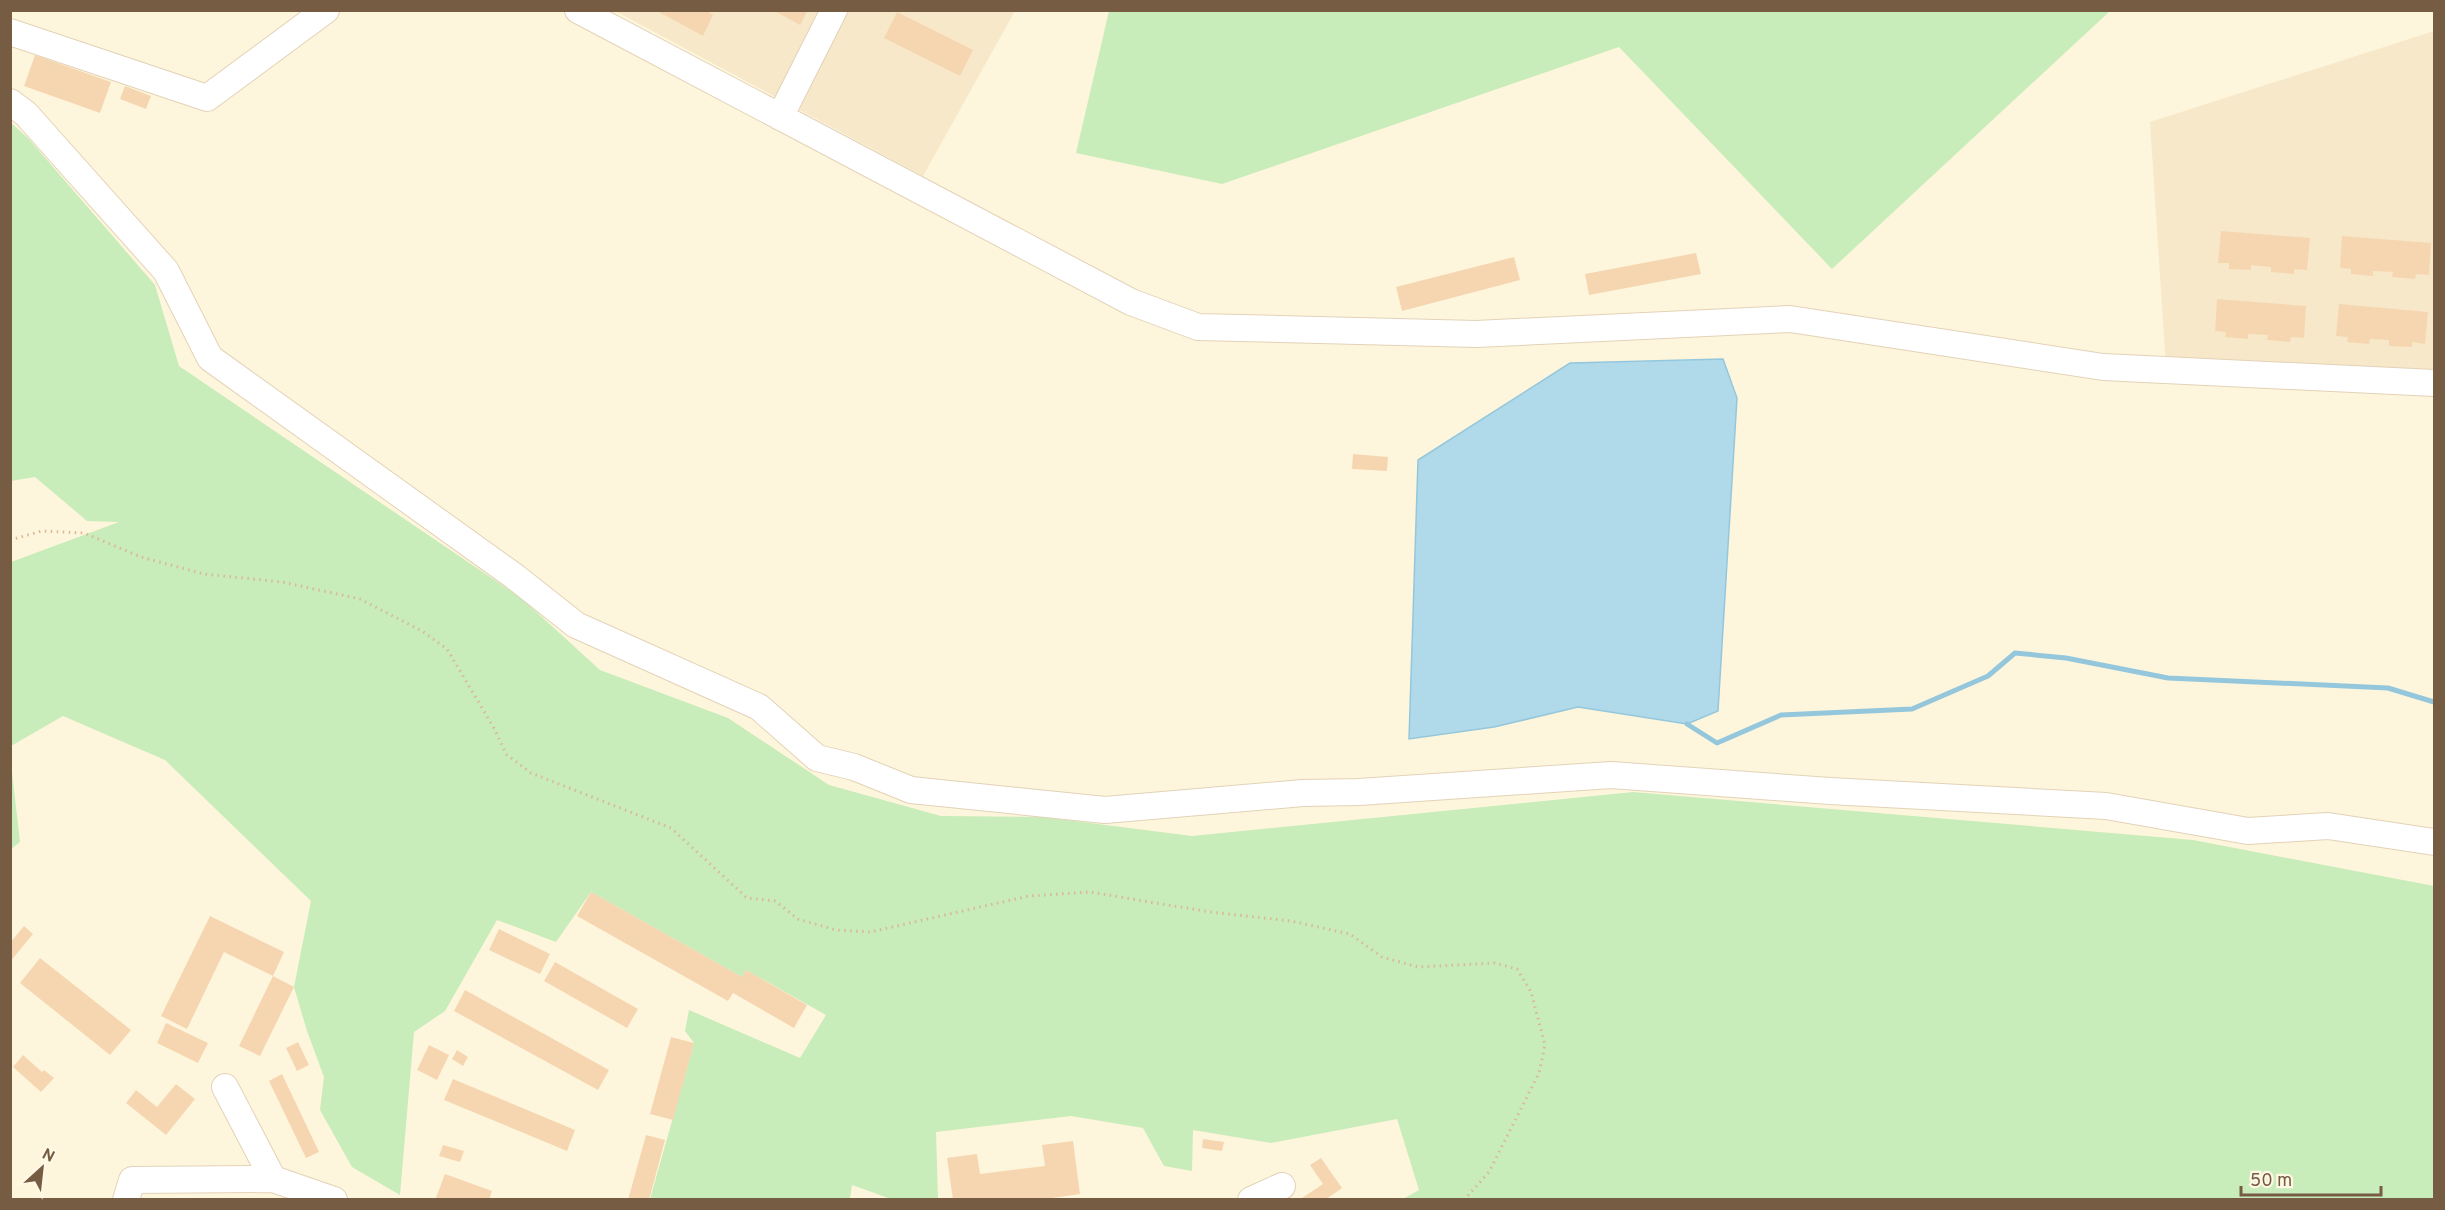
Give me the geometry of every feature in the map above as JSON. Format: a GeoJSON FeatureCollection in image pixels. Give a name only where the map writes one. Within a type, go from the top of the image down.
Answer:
{"type":"FeatureCollection","features":[{"type":"Feature","properties":{"kind":"street"},"geometry":{"type":"LineString","coordinates":[[10,32],[207,98],[326,10]]}},
{"type":"Feature","properties":{"kind":"street"},"geometry":{"type":"LineString","coordinates":[[578,10],[1131,302],[1198,327],[1476,334],[1790,319],[2103,367],[2434,383]]}},
{"type":"Feature","properties":{"kind":"street"},"geometry":{"type":"LineString","coordinates":[[780,117],[834,10]]}},
{"type":"Feature","properties":{"kind":"street"},"geometry":{"type":"LineString","coordinates":[[10,102],[26,114],[166,272],[210,358],[504,569],[576,625],[759,707],[818,758],[854,767],[911,790],[1105,810],[1304,793],[1359,792],[1611,775],[2106,806],[2248,831],[2328,826],[2434,842]]}},
{"type":"Feature","properties":{"kind":"street"},"geometry":{"type":"LineString","coordinates":[[225,1087],[273,1179]]}},
{"type":"Feature","properties":{"kind":"street"},"geometry":{"type":"LineString","coordinates":[[126,1200],[132,1180],[273,1179],[334,1200]]}},
{"type":"Feature","properties":{"kind":"street"},"geometry":{"type":"LineString","coordinates":[[1251,1200],[1282,1186]]}},
{"type":"Feature","properties":{"kind":"path"},"geometry":{"type":"LineString","coordinates":[[10,540],[42,531],[84,533],[141,557],[204,574],[282,582],[360,599],[422,631],[447,649],[495,730],[506,754],[531,773],[671,828],[747,898],[775,901],[798,919],[826,927],[870,932],[1029,896],[1090,891],[1210,912],[1292,921],[1350,934],[1382,957],[1418,967],[1496,963],[1517,969],[1531,992],[1545,1044],[1539,1074],[1494,1163],[1464,1200]]}},
{"type":"Feature","properties":{"kind":"shaded area"},"geometry":{"type":"Polygon","coordinates":[[[615,11],[1015,11],[923,176],[615,11]]]}},
{"type":"Feature","properties":{"kind":"shaded area"},"geometry":{"type":"Polygon","coordinates":[[[2434,31],[2434,383],[2166,368],[2150,122],[2434,31]]]}},
{"type":"Feature","properties":{"kind":"green space"},"geometry":{"type":"Polygon","coordinates":[[[1109,10],[2110,11],[1832,269],[1619,47],[1222,184],[1076,153],[1109,10]]]}},
{"type":"Feature","properties":{"kind":"green space"},"geometry":{"type":"Polygon","coordinates":[[[10,122],[28,138],[155,285],[179,366],[521,598],[600,670],[728,718],[829,785],[941,816],[1043,817],[1192,836],[1633,792],[2193,840],[2434,886],[2434,1199],[1403,1199],[1419,1190],[1397,1119],[1271,1143],[1193,1130],[1192,1171],[1164,1166],[1143,1128],[1071,1116],[936,1132],[938,1199],[891,1199],[852,1185],[850,1199],[650,1199],[694,1043],[685,1031],[689,1010],[800,1058],[826,1015],[746,970],[742,977],[591,892],[556,942],[497,920],[445,1011],[414,1032],[400,1195],[352,1167],[320,1110],[324,1077],[294,987],[311,901],[165,760],[63,716],[11,746],[11,562],[119,522],[87,521],[35,477],[11,481],[10,122]]]}},
{"type":"Feature","properties":{"kind":"green space"},"geometry":{"type":"Polygon","coordinates":[[[10,755],[20,842],[11,849],[10,849],[10,755]]]}},
{"type":"Feature","properties":{"kind":"water"},"geometry":{"type":"Polygon","coordinates":[[[1723,359],[1737,398],[1718,711],[1687,724],[1578,707],[1494,727],[1409,739],[1418,460],[1570,363],[1723,359]]]}},
{"type":"Feature","properties":{"kind":"building"},"geometry":{"type":"Polygon","coordinates":[[[655,10],[705,10],[713,15],[703,36],[655,10]]]}},
{"type":"Feature","properties":{"kind":"building"},"geometry":{"type":"Polygon","coordinates":[[[773,10],[808,10],[800,25],[773,10]]]}},
{"type":"Feature","properties":{"kind":"building"},"geometry":{"type":"Polygon","coordinates":[[[897,12],[973,50],[960,76],[884,38],[897,12]]]}},
{"type":"Feature","properties":{"kind":"building"},"geometry":{"type":"Polygon","coordinates":[[[35,55],[111,82],[100,113],[24,86],[35,55]]]}},
{"type":"Feature","properties":{"kind":"building"},"geometry":{"type":"Polygon","coordinates":[[[125,86],[151,96],[146,109],[120,99],[125,86]]]}},
{"type":"Feature","properties":{"kind":"building"},"geometry":{"type":"Polygon","coordinates":[[[2221,231],[2310,238],[2307,270],[2294,269],[2294,274],[2271,272],[2271,267],[2251,265],[2251,270],[2229,269],[2229,263],[2218,263],[2221,231]]]}},
{"type":"Feature","properties":{"kind":"building"},"geometry":{"type":"Polygon","coordinates":[[[2342,236],[2431,243],[2429,275],[2416,274],[2415,279],[2392,277],[2393,272],[2373,271],[2373,276],[2351,274],[2351,269],[2340,268],[2342,236]]]}},
{"type":"Feature","properties":{"kind":"building"},"geometry":{"type":"Polygon","coordinates":[[[1696,253],[1701,274],[1589,295],[1585,274],[1696,253]]]}},
{"type":"Feature","properties":{"kind":"building"},"geometry":{"type":"Polygon","coordinates":[[[1514,257],[1520,280],[1402,311],[1396,287],[1514,257]]]}},
{"type":"Feature","properties":{"kind":"building"},"geometry":{"type":"Polygon","coordinates":[[[2217,299],[2306,306],[2304,338],[2291,337],[2290,342],[2267,340],[2268,335],[2248,334],[2248,339],[2225,337],[2226,332],[2215,331],[2217,299]]]}},
{"type":"Feature","properties":{"kind":"building"},"geometry":{"type":"Polygon","coordinates":[[[2339,304],[2428,312],[2425,344],[2412,342],[2412,347],[2389,346],[2389,340],[2370,339],[2369,344],[2347,342],[2348,337],[2336,336],[2339,304]]]}},
{"type":"Feature","properties":{"kind":"building"},"geometry":{"type":"Polygon","coordinates":[[[1353,454],[1388,457],[1387,471],[1352,469],[1353,454]]]}},
{"type":"Feature","properties":{"kind":"building"},"geometry":{"type":"Polygon","coordinates":[[[591,892],[742,977],[746,970],[807,1005],[794,1028],[733,993],[728,1001],[577,916],[591,892]]]}},
{"type":"Feature","properties":{"kind":"building"},"geometry":{"type":"Polygon","coordinates":[[[210,916],[284,952],[273,976],[224,952],[187,1029],[161,1016],[210,916]]]}},
{"type":"Feature","properties":{"kind":"building"},"geometry":{"type":"Polygon","coordinates":[[[24,926],[33,934],[10,962],[10,943],[24,926]]]}},
{"type":"Feature","properties":{"kind":"building"},"geometry":{"type":"Polygon","coordinates":[[[499,929],[550,954],[540,974],[489,950],[499,929]]]}},
{"type":"Feature","properties":{"kind":"building"},"geometry":{"type":"Polygon","coordinates":[[[40,958],[131,1030],[110,1055],[20,983],[40,958]]]}},
{"type":"Feature","properties":{"kind":"building"},"geometry":{"type":"Polygon","coordinates":[[[555,962],[638,1009],[627,1028],[544,981],[555,962]]]}},
{"type":"Feature","properties":{"kind":"building"},"geometry":{"type":"Polygon","coordinates":[[[273,976],[294,987],[260,1056],[239,1046],[273,976]]]}},
{"type":"Feature","properties":{"kind":"building"},"geometry":{"type":"Polygon","coordinates":[[[465,990],[609,1070],[598,1090],[454,1011],[465,990]]]}},
{"type":"Feature","properties":{"kind":"building"},"geometry":{"type":"Polygon","coordinates":[[[166,1023],[208,1043],[198,1063],[157,1043],[166,1023]]]}},
{"type":"Feature","properties":{"kind":"building"},"geometry":{"type":"Polygon","coordinates":[[[671,1037],[694,1043],[673,1120],[650,1114],[671,1037]]]}},
{"type":"Feature","properties":{"kind":"building"},"geometry":{"type":"Polygon","coordinates":[[[298,1042],[309,1065],[297,1071],[286,1048],[298,1042]]]}},
{"type":"Feature","properties":{"kind":"building"},"geometry":{"type":"Polygon","coordinates":[[[429,1045],[449,1055],[437,1080],[417,1070],[429,1045]]]}},
{"type":"Feature","properties":{"kind":"building"},"geometry":{"type":"Polygon","coordinates":[[[457,1050],[468,1057],[463,1066],[452,1059],[457,1050]]]}},
{"type":"Feature","properties":{"kind":"building"},"geometry":{"type":"Polygon","coordinates":[[[23,1055],[42,1072],[44,1070],[54,1078],[41,1092],[13,1067],[23,1055]]]}},
{"type":"Feature","properties":{"kind":"building"},"geometry":{"type":"Polygon","coordinates":[[[282,1074],[319,1152],[306,1158],[269,1081],[282,1074]]]}},
{"type":"Feature","properties":{"kind":"building"},"geometry":{"type":"Polygon","coordinates":[[[453,1079],[575,1130],[567,1151],[444,1100],[453,1079]]]}},
{"type":"Feature","properties":{"kind":"building"},"geometry":{"type":"Polygon","coordinates":[[[176,1084],[195,1099],[166,1135],[126,1103],[136,1090],[157,1107],[176,1084]]]}},
{"type":"Feature","properties":{"kind":"building"},"geometry":{"type":"Polygon","coordinates":[[[646,1135],[665,1140],[649,1200],[628,1200],[646,1135]]]}},
{"type":"Feature","properties":{"kind":"building"},"geometry":{"type":"Polygon","coordinates":[[[1203,1139],[1224,1142],[1222,1151],[1202,1148],[1203,1139]]]}},
{"type":"Feature","properties":{"kind":"building"},"geometry":{"type":"Polygon","coordinates":[[[1073,1141],[1080,1194],[1039,1200],[953,1200],[947,1158],[977,1154],[980,1174],[1045,1166],[1042,1145],[1073,1141]]]}},
{"type":"Feature","properties":{"kind":"building"},"geometry":{"type":"Polygon","coordinates":[[[443,1145],[464,1151],[460,1162],[439,1156],[443,1145]]]}},
{"type":"Feature","properties":{"kind":"building"},"geometry":{"type":"Polygon","coordinates":[[[1321,1158],[1342,1188],[1325,1200],[1299,1200],[1323,1184],[1310,1165],[1321,1158]]]}},
{"type":"Feature","properties":{"kind":"building"},"geometry":{"type":"Polygon","coordinates":[[[445,1174],[492,1191],[489,1200],[435,1200],[445,1174]]]}},
{"type":"Feature","properties":{"kind":"waterway"},"geometry":{"type":"LineString","coordinates":[[1687,724],[1717,743],[1781,715],[1912,709],[1988,676],[2015,653],[2066,658],[2168,678],[2388,688],[2434,702]]}}]}
